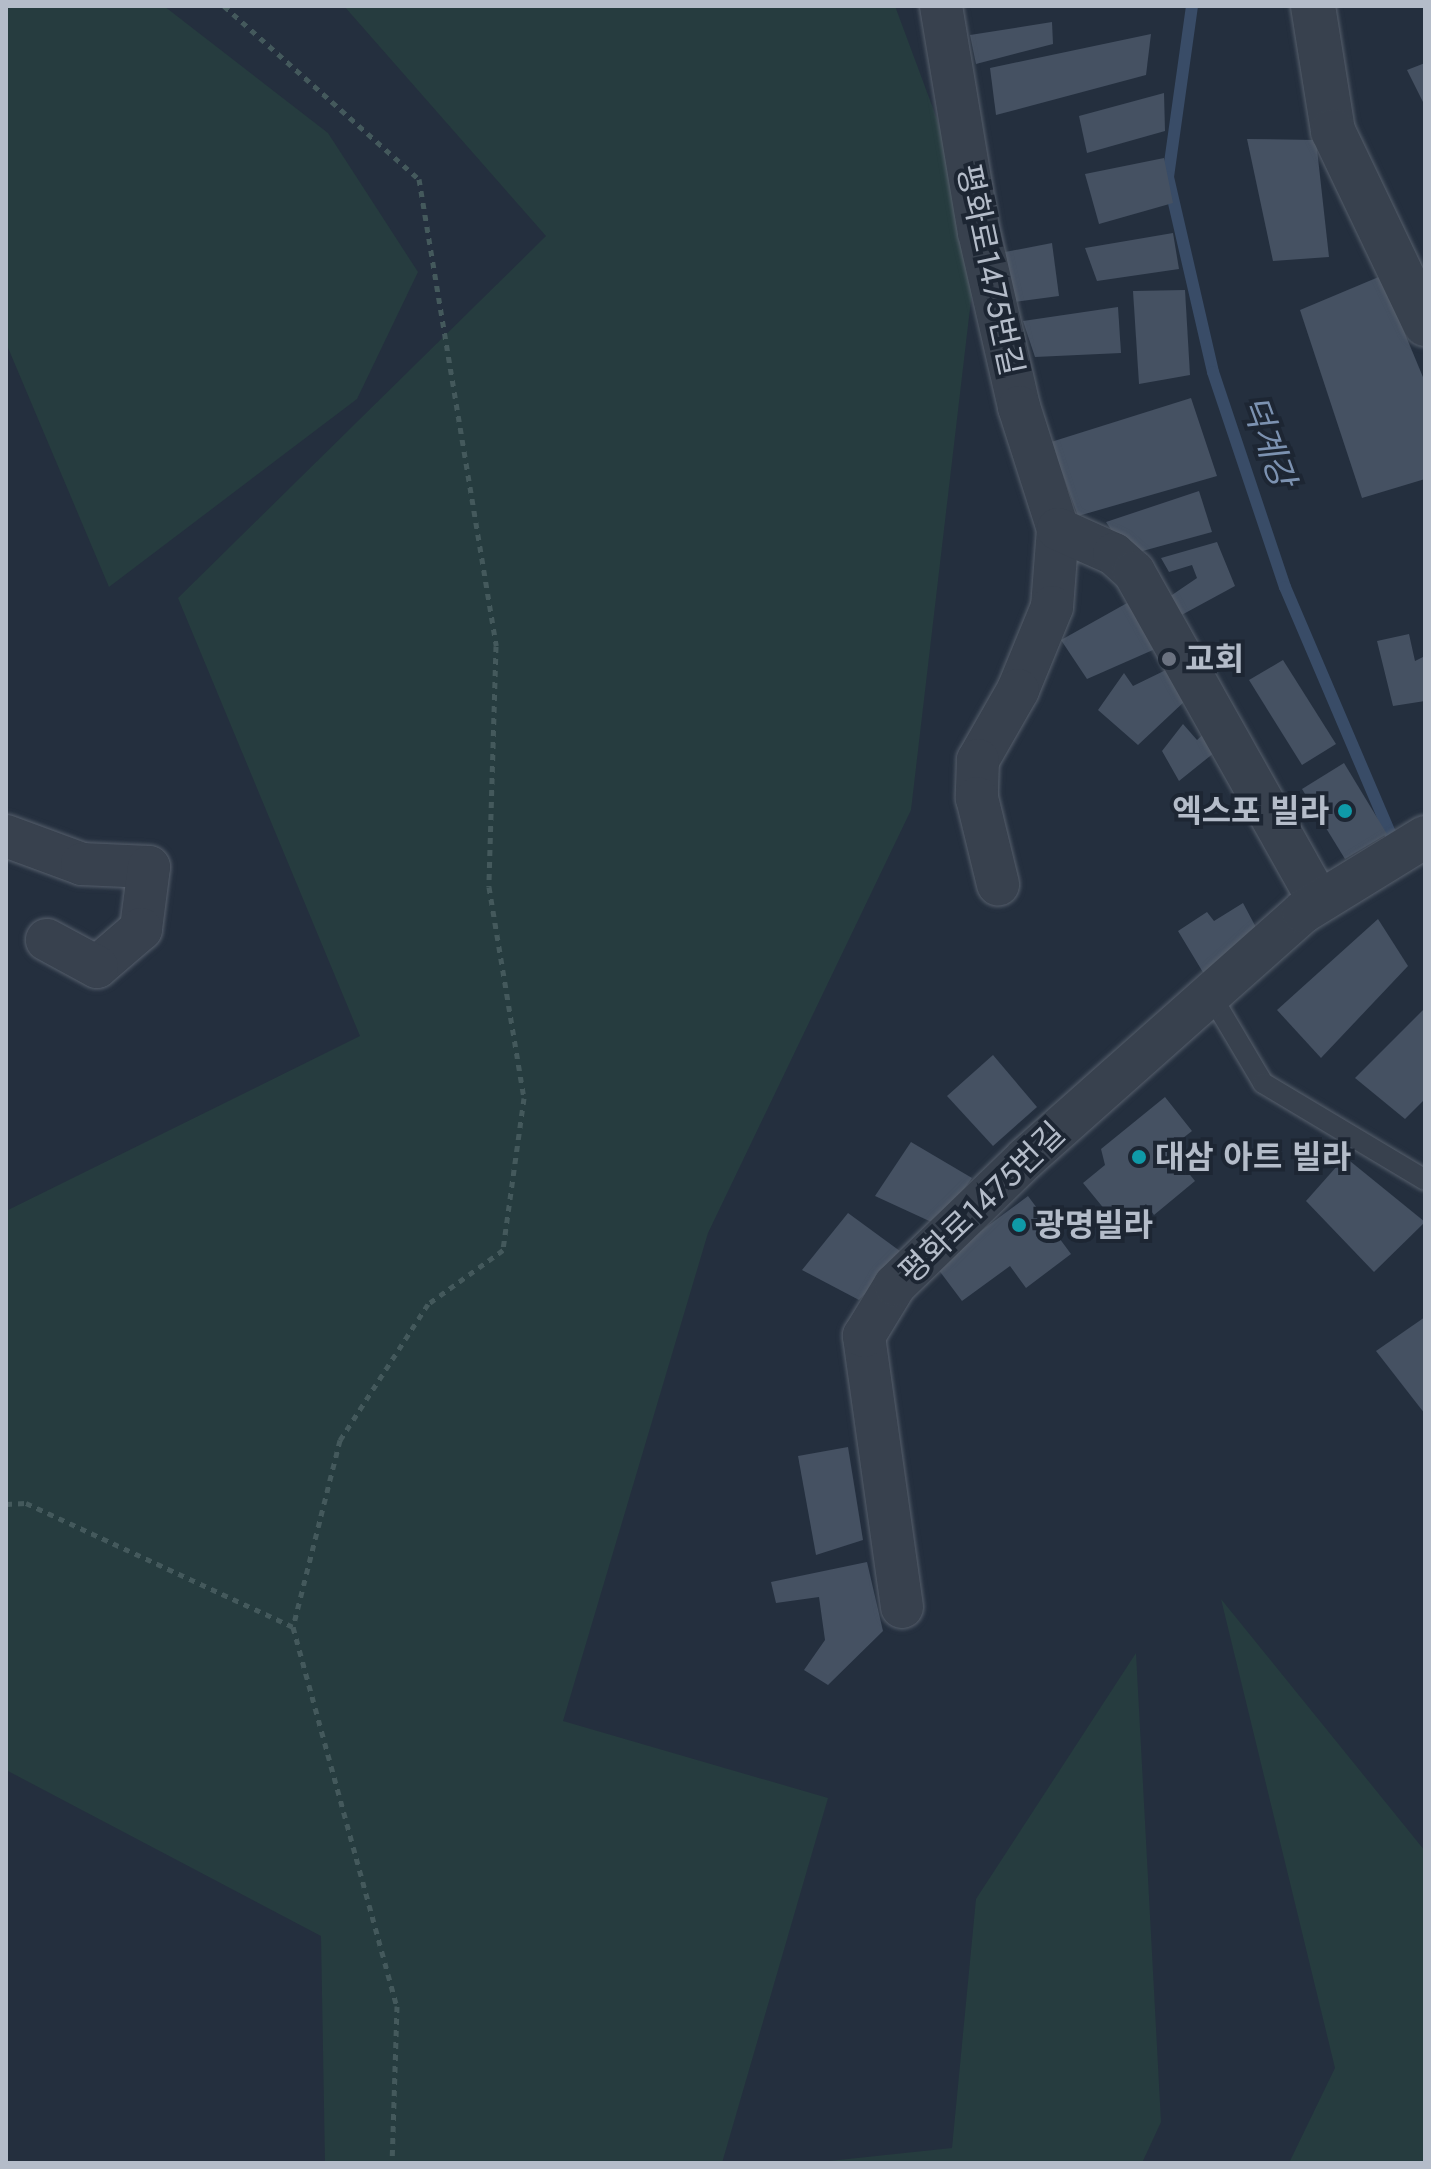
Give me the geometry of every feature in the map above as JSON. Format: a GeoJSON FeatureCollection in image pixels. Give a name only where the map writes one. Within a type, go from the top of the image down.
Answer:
{"type":"FeatureCollection","features":[{"type":"Feature","properties":{"kind":"street","name":"평화로1475번길"},"geometry":{"type":"LineString","coordinates":[[941,6],[979,232],[1019,407],[1058,529],[1052,607],[1018,690],[978,760],[977,798],[998,884]]}},
{"type":"Feature","properties":{"kind":"street"},"geometry":{"type":"LineString","coordinates":[[1313,6],[1333,131],[1425,324]]}},
{"type":"Feature","properties":{"kind":"street"},"geometry":{"type":"LineString","coordinates":[[1058,529],[1114,554],[1134,572],[1319,901]]}},
{"type":"Feature","properties":{"kind":"street"},"geometry":{"type":"LineString","coordinates":[[6,836],[82,864],[149,867],[141,929],[97,967],[47,940]]}},
{"type":"Feature","properties":{"kind":"street","name":"평화로1475번길"},"geometry":{"type":"LineString","coordinates":[[902,1607],[864,1336],[895,1285],[1209,992],[1319,901],[1391,862],[1425,837]]}},
{"type":"Feature","properties":{"kind":"lane"},"geometry":{"type":"LineString","coordinates":[[1209,992],[1263,1083],[1425,1180]]}},
{"type":"Feature","properties":{"kind":"path"},"geometry":{"type":"LineString","coordinates":[[224,6],[419,179],[496,646],[489,887],[524,1098],[503,1250],[428,1304],[340,1440],[293,1627],[397,2006],[392,2163]]}},
{"type":"Feature","properties":{"kind":"path"},"geometry":{"type":"LineString","coordinates":[[6,1504],[26,1503],[293,1627]]}},
{"type":"Feature","properties":{"kind":"green space"},"geometry":{"type":"Polygon","coordinates":[[[6,6],[164,6],[328,133],[418,272],[357,399],[109,587],[6,343],[6,6]]]}},
{"type":"Feature","properties":{"kind":"green space"},"geometry":{"type":"Polygon","coordinates":[[[344,6],[895,6],[979,232],[911,810],[708,1233],[563,1721],[828,1798],[722,2163],[325,2163],[321,1936],[6,1770],[6,1211],[360,1036],[178,598],[546,236],[344,6]]]}},
{"type":"Feature","properties":{"kind":"green space"},"geometry":{"type":"Polygon","coordinates":[[[1221,1599],[1425,1851],[1425,2163],[1289,2163],[1335,2068],[1221,1599]]]}},
{"type":"Feature","properties":{"kind":"green space"},"geometry":{"type":"Polygon","coordinates":[[[1136,1653],[1161,2122],[1142,2163],[810,2163],[952,2148],[976,1899],[1136,1653]]]}},
{"type":"Feature","properties":{"kind":"building"},"geometry":{"type":"Polygon","coordinates":[[[1052,22],[1053,44],[976,64],[970,35],[1052,22]]]}},
{"type":"Feature","properties":{"kind":"building"},"geometry":{"type":"Polygon","coordinates":[[[1151,34],[1146,75],[996,115],[990,68],[1151,34]]]}},
{"type":"Feature","properties":{"kind":"building"},"geometry":{"type":"Polygon","coordinates":[[[1425,63],[1425,106],[1407,70],[1425,63]]]}},
{"type":"Feature","properties":{"kind":"building"},"geometry":{"type":"Polygon","coordinates":[[[1164,93],[1165,131],[1087,153],[1079,116],[1164,93]]]}},
{"type":"Feature","properties":{"kind":"building"},"geometry":{"type":"Polygon","coordinates":[[[1247,139],[1316,140],[1329,257],[1273,261],[1247,139]]]}},
{"type":"Feature","properties":{"kind":"building"},"geometry":{"type":"Polygon","coordinates":[[[1164,158],[1173,203],[1099,224],[1085,174],[1164,158]]]}},
{"type":"Feature","properties":{"kind":"building"},"geometry":{"type":"Polygon","coordinates":[[[1173,233],[1179,269],[1097,281],[1085,248],[1173,233]]]}},
{"type":"Feature","properties":{"kind":"building"},"geometry":{"type":"Polygon","coordinates":[[[1052,243],[1059,296],[1015,302],[1005,252],[1052,243]]]}},
{"type":"Feature","properties":{"kind":"building"},"geometry":{"type":"Polygon","coordinates":[[[1381,276],[1425,382],[1425,479],[1362,498],[1300,310],[1381,276]]]}},
{"type":"Feature","properties":{"kind":"building"},"geometry":{"type":"Polygon","coordinates":[[[1185,290],[1190,375],[1139,384],[1133,291],[1185,290]]]}},
{"type":"Feature","properties":{"kind":"building"},"geometry":{"type":"Polygon","coordinates":[[[1118,307],[1121,353],[1035,357],[1023,321],[1118,307]]]}},
{"type":"Feature","properties":{"kind":"building"},"geometry":{"type":"Polygon","coordinates":[[[1191,398],[1217,476],[1078,516],[1051,442],[1191,398]]]}},
{"type":"Feature","properties":{"kind":"building"},"geometry":{"type":"Polygon","coordinates":[[[1199,491],[1212,532],[1128,555],[1106,522],[1199,491]]]}},
{"type":"Feature","properties":{"kind":"building"},"geometry":{"type":"Polygon","coordinates":[[[1217,542],[1235,586],[1176,618],[1169,597],[1197,578],[1192,565],[1169,572],[1161,558],[1217,542]]]}},
{"type":"Feature","properties":{"kind":"building"},"geometry":{"type":"Polygon","coordinates":[[[1136,598],[1162,646],[1087,679],[1061,640],[1136,598]]]}},
{"type":"Feature","properties":{"kind":"building"},"geometry":{"type":"Polygon","coordinates":[[[1409,634],[1415,661],[1425,656],[1425,701],[1393,706],[1377,641],[1409,634]]]}},
{"type":"Feature","properties":{"kind":"building"},"geometry":{"type":"Polygon","coordinates":[[[1283,660],[1336,744],[1302,765],[1249,680],[1283,660]]]}},
{"type":"Feature","properties":{"kind":"building"},"geometry":{"type":"Polygon","coordinates":[[[1172,667],[1186,700],[1138,745],[1098,710],[1124,673],[1133,686],[1172,667]]]}},
{"type":"Feature","properties":{"kind":"building"},"geometry":{"type":"Polygon","coordinates":[[[1183,724],[1197,740],[1210,728],[1225,744],[1179,781],[1162,751],[1183,724]]]}},
{"type":"Feature","properties":{"kind":"building","name":"엑스포 빌라"},"geometry":{"type":"Polygon","coordinates":[[[1344,763],[1387,834],[1345,859],[1302,789],[1344,763]]]}},
{"type":"Feature","properties":{"kind":"building"},"geometry":{"type":"Polygon","coordinates":[[[1243,903],[1259,933],[1204,974],[1178,931],[1207,912],[1214,921],[1243,903]]]}},
{"type":"Feature","properties":{"kind":"building"},"geometry":{"type":"Polygon","coordinates":[[[1378,919],[1408,966],[1321,1058],[1277,1010],[1378,919]]]}},
{"type":"Feature","properties":{"kind":"building"},"geometry":{"type":"Polygon","coordinates":[[[1425,1008],[1425,1099],[1405,1119],[1355,1078],[1425,1008]]]}},
{"type":"Feature","properties":{"kind":"building"},"geometry":{"type":"Polygon","coordinates":[[[993,1055],[1037,1107],[993,1146],[947,1096],[993,1055]]]}},
{"type":"Feature","properties":{"kind":"building","name":"대삼 아트 빌라"},"geometry":{"type":"Polygon","coordinates":[[[1165,1097],[1192,1131],[1169,1149],[1195,1181],[1154,1215],[1146,1204],[1119,1227],[1083,1183],[1105,1165],[1101,1149],[1165,1097]]]}},
{"type":"Feature","properties":{"kind":"building"},"geometry":{"type":"Polygon","coordinates":[[[911,1142],[972,1178],[938,1225],[875,1196],[911,1142]]]}},
{"type":"Feature","properties":{"kind":"building"},"geometry":{"type":"Polygon","coordinates":[[[1345,1157],[1425,1222],[1374,1272],[1306,1201],[1345,1157]]]}},
{"type":"Feature","properties":{"kind":"building","name":"광명빌라"},"geometry":{"type":"Polygon","coordinates":[[[1028,1196],[1071,1254],[1026,1288],[1010,1266],[962,1301],[935,1265],[1028,1196]]]}},
{"type":"Feature","properties":{"kind":"building"},"geometry":{"type":"Polygon","coordinates":[[[848,1213],[904,1254],[859,1300],[802,1270],[848,1213]]]}},
{"type":"Feature","properties":{"kind":"building"},"geometry":{"type":"Polygon","coordinates":[[[1425,1317],[1425,1414],[1376,1351],[1425,1317]]]}},
{"type":"Feature","properties":{"kind":"building"},"geometry":{"type":"Polygon","coordinates":[[[848,1447],[863,1540],[816,1555],[798,1456],[848,1447]]]}},
{"type":"Feature","properties":{"kind":"building"},"geometry":{"type":"Polygon","coordinates":[[[867,1562],[883,1631],[828,1685],[804,1670],[825,1640],[819,1597],[776,1603],[771,1582],[867,1562]]]}},
{"type":"Feature","properties":{"kind":"waterway","name":"덕계강"},"geometry":{"type":"LineString","coordinates":[[1192,6],[1168,177],[1213,372],[1285,587],[1390,833],[1401,842]]}},
{"type":"Feature","properties":{"kind":"place","name":"교회"},"geometry":{"type":"Point","coordinates":[1169,659]}},
{"type":"Feature","properties":{"kind":"place","name":"엑스포 빌라"},"geometry":{"type":"Point","coordinates":[1345,811]}},
{"type":"Feature","properties":{"kind":"place","name":"대삼 아트 빌라"},"geometry":{"type":"Point","coordinates":[1139,1157]}},
{"type":"Feature","properties":{"kind":"place","name":"광명빌라"},"geometry":{"type":"Point","coordinates":[1019,1225]}}]}
